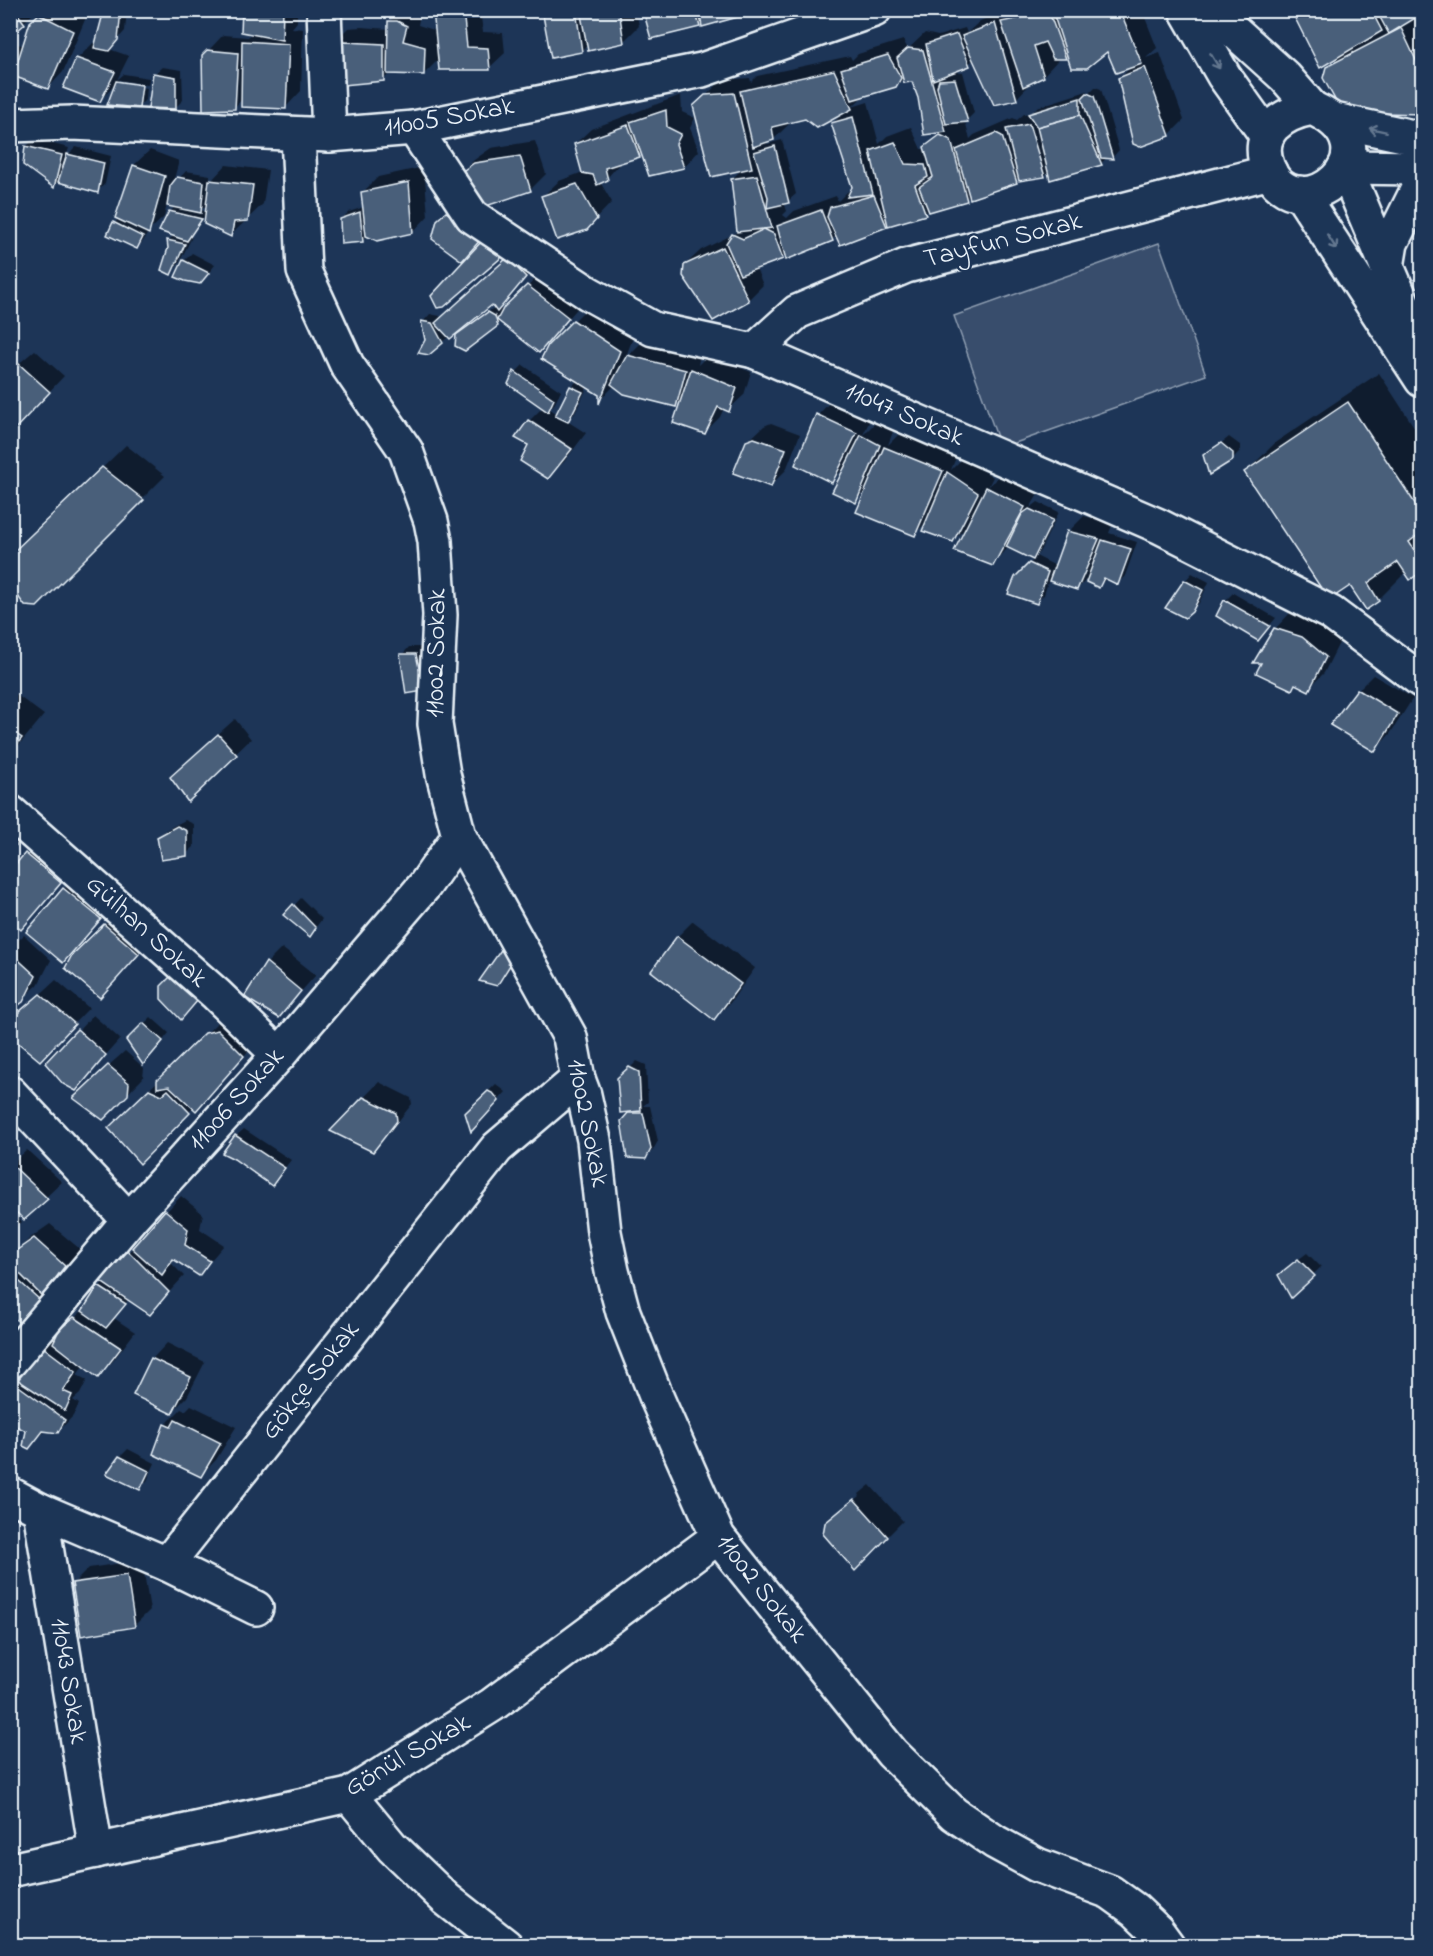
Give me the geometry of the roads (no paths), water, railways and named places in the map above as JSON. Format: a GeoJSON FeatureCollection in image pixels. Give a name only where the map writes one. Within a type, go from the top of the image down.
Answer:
{"type":"FeatureCollection","features":[{"type":"Feature","properties":{"kind":"street","name":"11002 Sokak"},"geometry":{"type":"LineString","coordinates":[[324,10],[304,271],[347,365],[406,451],[431,521],[435,541],[440,615],[435,683],[435,724],[443,774],[459,836],[570,1037],[594,1140],[604,1232],[612,1271],[623,1311],[658,1401],[718,1537],[892,1753],[954,1814],[995,1842],[1037,1865],[1110,1892],[1158,1931],[1168,1946]]}},
{"type":"Feature","properties":{"kind":"street","name":"11005 Sokak"},"geometry":{"type":"LineString","coordinates":[[10,125],[72,123],[314,134],[414,128],[702,70],[874,10]]}},
{"type":"Feature","properties":{"kind":"street"},"geometry":{"type":"LineString","coordinates":[[1185,10],[1224,76],[1267,136]]}},
{"type":"Feature","properties":{"kind":"street"},"geometry":{"type":"LineString","coordinates":[[1211,10],[1323,114],[1343,130],[1348,155],[1345,167],[1338,179],[1327,188],[1314,193],[1300,193],[1287,189],[1270,172],[1266,161],[1267,136],[1274,125],[1285,116],[1323,114],[1422,139]]}},
{"type":"Feature","properties":{"kind":"street","name":"11047 Sokak"},"geometry":{"type":"LineString","coordinates":[[414,128],[472,216],[588,293],[653,329],[754,351],[1159,526],[1331,613],[1422,681]]}},
{"type":"Feature","properties":{"kind":"street"},"geometry":{"type":"LineString","coordinates":[[1345,167],[1422,168]]}},
{"type":"Feature","properties":{"kind":"street"},"geometry":{"type":"LineString","coordinates":[[1345,167],[1422,349]]}},
{"type":"Feature","properties":{"kind":"street","name":"Tayfun Sokak"},"geometry":{"type":"LineString","coordinates":[[754,351],[797,312],[906,266],[1270,172]]}},
{"type":"Feature","properties":{"kind":"street"},"geometry":{"type":"LineString","coordinates":[[1387,267],[1391,243],[1422,185]]}},
{"type":"Feature","properties":{"kind":"street"},"geometry":{"type":"LineString","coordinates":[[1300,193],[1422,380]]}},
{"type":"Feature","properties":{"kind":"street","name":"Gülhan Sokak"},"geometry":{"type":"LineString","coordinates":[[10,812],[216,994],[279,1055]]}},
{"type":"Feature","properties":{"kind":"street","name":"11006 Sokak"},"geometry":{"type":"LineString","coordinates":[[11,1359],[129,1220],[279,1055],[425,885],[459,836]]}},
{"type":"Feature","properties":{"kind":"street","name":"Gökçe Sokak"},"geometry":{"type":"LineString","coordinates":[[167,1564],[496,1148],[578,1079]]}},
{"type":"Feature","properties":{"kind":"street"},"geometry":{"type":"LineString","coordinates":[[10,1093],[129,1220]]}},
{"type":"Feature","properties":{"kind":"street"},"geometry":{"type":"LineString","coordinates":[[10,1494],[40,1510],[167,1564],[256,1608]]}},
{"type":"Feature","properties":{"kind":"street","name":"11043 Sokak"},"geometry":{"type":"LineString","coordinates":[[40,1510],[96,1851]]}},
{"type":"Feature","properties":{"kind":"street","name":"Gönül Sokak"},"geometry":{"type":"LineString","coordinates":[[10,1870],[349,1795],[492,1706],[718,1537]]}},
{"type":"Feature","properties":{"kind":"street"},"geometry":{"type":"LineString","coordinates":[[349,1795],[392,1847],[446,1899],[506,1946]]}}]}
